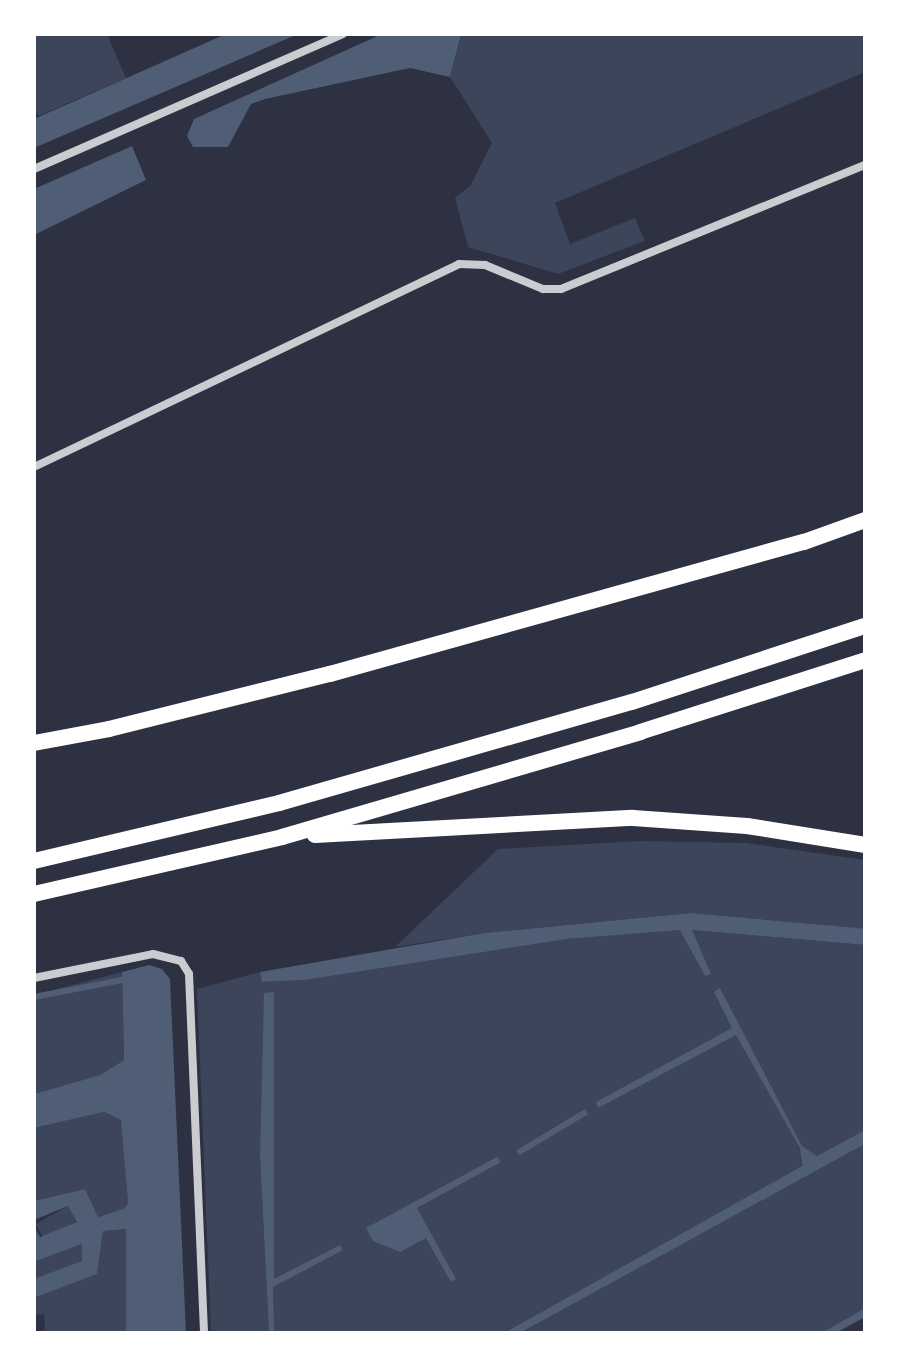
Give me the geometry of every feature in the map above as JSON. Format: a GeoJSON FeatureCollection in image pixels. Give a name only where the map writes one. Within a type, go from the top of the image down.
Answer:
{"type":"FeatureCollection","features":[{"type":"Feature","properties":{"kind":"highway"},"geometry":{"type":"LineString","coordinates":[[34,743],[109,729],[330,674],[804,542],[865,520]]}},
{"type":"Feature","properties":{"kind":"highway"},"geometry":{"type":"LineString","coordinates":[[34,861],[279,803],[632,702],[865,626]]}},
{"type":"Feature","properties":{"kind":"highway"},"geometry":{"type":"LineString","coordinates":[[34,894],[282,837],[551,759],[865,660]]}},
{"type":"Feature","properties":{"kind":"highway"},"geometry":{"type":"LineString","coordinates":[[282,837],[633,818],[747,826],[865,845]]}},
{"type":"Feature","properties":{"kind":"street"},"geometry":{"type":"LineString","coordinates":[[34,169],[343,34]]}},
{"type":"Feature","properties":{"kind":"street"},"geometry":{"type":"LineString","coordinates":[[34,467],[459,264],[485,265],[543,289],[561,289],[865,165]]}},
{"type":"Feature","properties":{"kind":"street"},"geometry":{"type":"LineString","coordinates":[[34,978],[153,954],[181,961],[189,974],[204,1333]]}},
{"type":"Feature","properties":{"kind":"shaded area"},"geometry":{"type":"Polygon","coordinates":[[[34,34],[107,34],[126,78],[38,116],[34,106],[34,34]]]}},
{"type":"Feature","properties":{"kind":"shaded area"},"geometry":{"type":"Polygon","coordinates":[[[226,34],[298,34],[34,148],[34,119],[226,34]]]}},
{"type":"Feature","properties":{"kind":"shaded area"},"geometry":{"type":"Polygon","coordinates":[[[382,34],[461,34],[450,77],[410,68],[265,99],[251,104],[228,147],[193,147],[187,136],[194,119],[382,34]]]}},
{"type":"Feature","properties":{"kind":"shaded area"},"geometry":{"type":"Polygon","coordinates":[[[461,34],[865,34],[865,72],[555,203],[570,244],[635,218],[645,241],[558,274],[468,247],[455,198],[471,185],[492,143],[450,77],[461,34]]]}},
{"type":"Feature","properties":{"kind":"shaded area"},"geometry":{"type":"Polygon","coordinates":[[[132,146],[146,180],[34,235],[34,189],[132,146]]]}},
{"type":"Feature","properties":{"kind":"shaded area"},"geometry":{"type":"Polygon","coordinates":[[[639,841],[746,843],[865,860],[865,929],[691,913],[484,933],[395,947],[498,849],[639,841]]]}},
{"type":"Feature","properties":{"kind":"shaded area"},"geometry":{"type":"Polygon","coordinates":[[[691,913],[865,929],[865,945],[692,930],[711,974],[705,976],[680,930],[567,939],[305,980],[262,982],[260,972],[484,933],[691,913]]]}},
{"type":"Feature","properties":{"kind":"shaded area"},"geometry":{"type":"Polygon","coordinates":[[[681,929],[865,945],[865,1130],[817,1156],[800,1159],[802,1166],[504,1333],[272,1333],[270,1002],[260,1158],[269,1333],[211,1333],[197,989],[260,972],[263,982],[305,980],[567,939],[681,929]]]}},
{"type":"Feature","properties":{"kind":"shaded area"},"geometry":{"type":"Polygon","coordinates":[[[149,965],[162,969],[170,979],[186,1333],[126,1333],[126,1229],[103,1231],[97,1274],[34,1298],[34,1279],[82,1261],[82,1244],[34,1262],[34,1227],[40,1237],[77,1222],[68,1206],[34,1220],[34,1201],[85,1189],[98,1217],[125,1208],[128,1203],[121,1120],[104,1112],[34,1128],[34,1094],[100,1075],[124,1060],[122,972],[149,965]]]}},
{"type":"Feature","properties":{"kind":"shaded area"},"geometry":{"type":"Polygon","coordinates":[[[122,972],[124,1060],[100,1075],[34,1094],[34,995],[122,972]]]}},
{"type":"Feature","properties":{"kind":"shaded area"},"geometry":{"type":"Polygon","coordinates":[[[720,988],[802,1146],[817,1156],[865,1130],[865,1144],[520,1333],[504,1333],[802,1166],[800,1148],[736,1035],[598,1108],[596,1102],[732,1028],[714,992],[720,988]]]}},
{"type":"Feature","properties":{"kind":"shaded area"},"geometry":{"type":"Polygon","coordinates":[[[274,992],[274,1279],[340,1245],[343,1250],[273,1287],[274,1333],[269,1333],[260,1158],[264,993],[274,992]]]}},
{"type":"Feature","properties":{"kind":"shaded area"},"geometry":{"type":"Polygon","coordinates":[[[585,1109],[588,1114],[520,1155],[516,1150],[585,1109]]]}},
{"type":"Feature","properties":{"kind":"shaded area"},"geometry":{"type":"Polygon","coordinates":[[[104,1112],[122,1120],[128,1203],[125,1208],[97,1217],[85,1189],[34,1201],[34,1128],[104,1112]]]}},
{"type":"Feature","properties":{"kind":"shaded area"},"geometry":{"type":"Polygon","coordinates":[[[865,1144],[865,1308],[821,1333],[520,1333],[865,1144]]]}},
{"type":"Feature","properties":{"kind":"shaded area"},"geometry":{"type":"Polygon","coordinates":[[[497,1157],[501,1162],[417,1208],[456,1279],[451,1282],[426,1238],[400,1252],[373,1241],[366,1228],[497,1157]]]}},
{"type":"Feature","properties":{"kind":"shaded area"},"geometry":{"type":"Polygon","coordinates":[[[68,1206],[77,1222],[44,1240],[36,1224],[68,1206]]]}},
{"type":"Feature","properties":{"kind":"shaded area"},"geometry":{"type":"Polygon","coordinates":[[[126,1229],[126,1333],[37,1333],[45,1329],[44,1314],[34,1315],[34,1298],[97,1274],[103,1231],[126,1229]]]}},
{"type":"Feature","properties":{"kind":"shaded area"},"geometry":{"type":"Polygon","coordinates":[[[82,1244],[82,1262],[34,1279],[34,1262],[82,1244]]]}},
{"type":"Feature","properties":{"kind":"shaded area"},"geometry":{"type":"Polygon","coordinates":[[[865,1308],[865,1317],[836,1333],[821,1333],[865,1308]]]}},
{"type":"Feature","properties":{"kind":"waterway"},"geometry":{"type":"LineString","coordinates":[[34,997],[122,980]]}}]}
